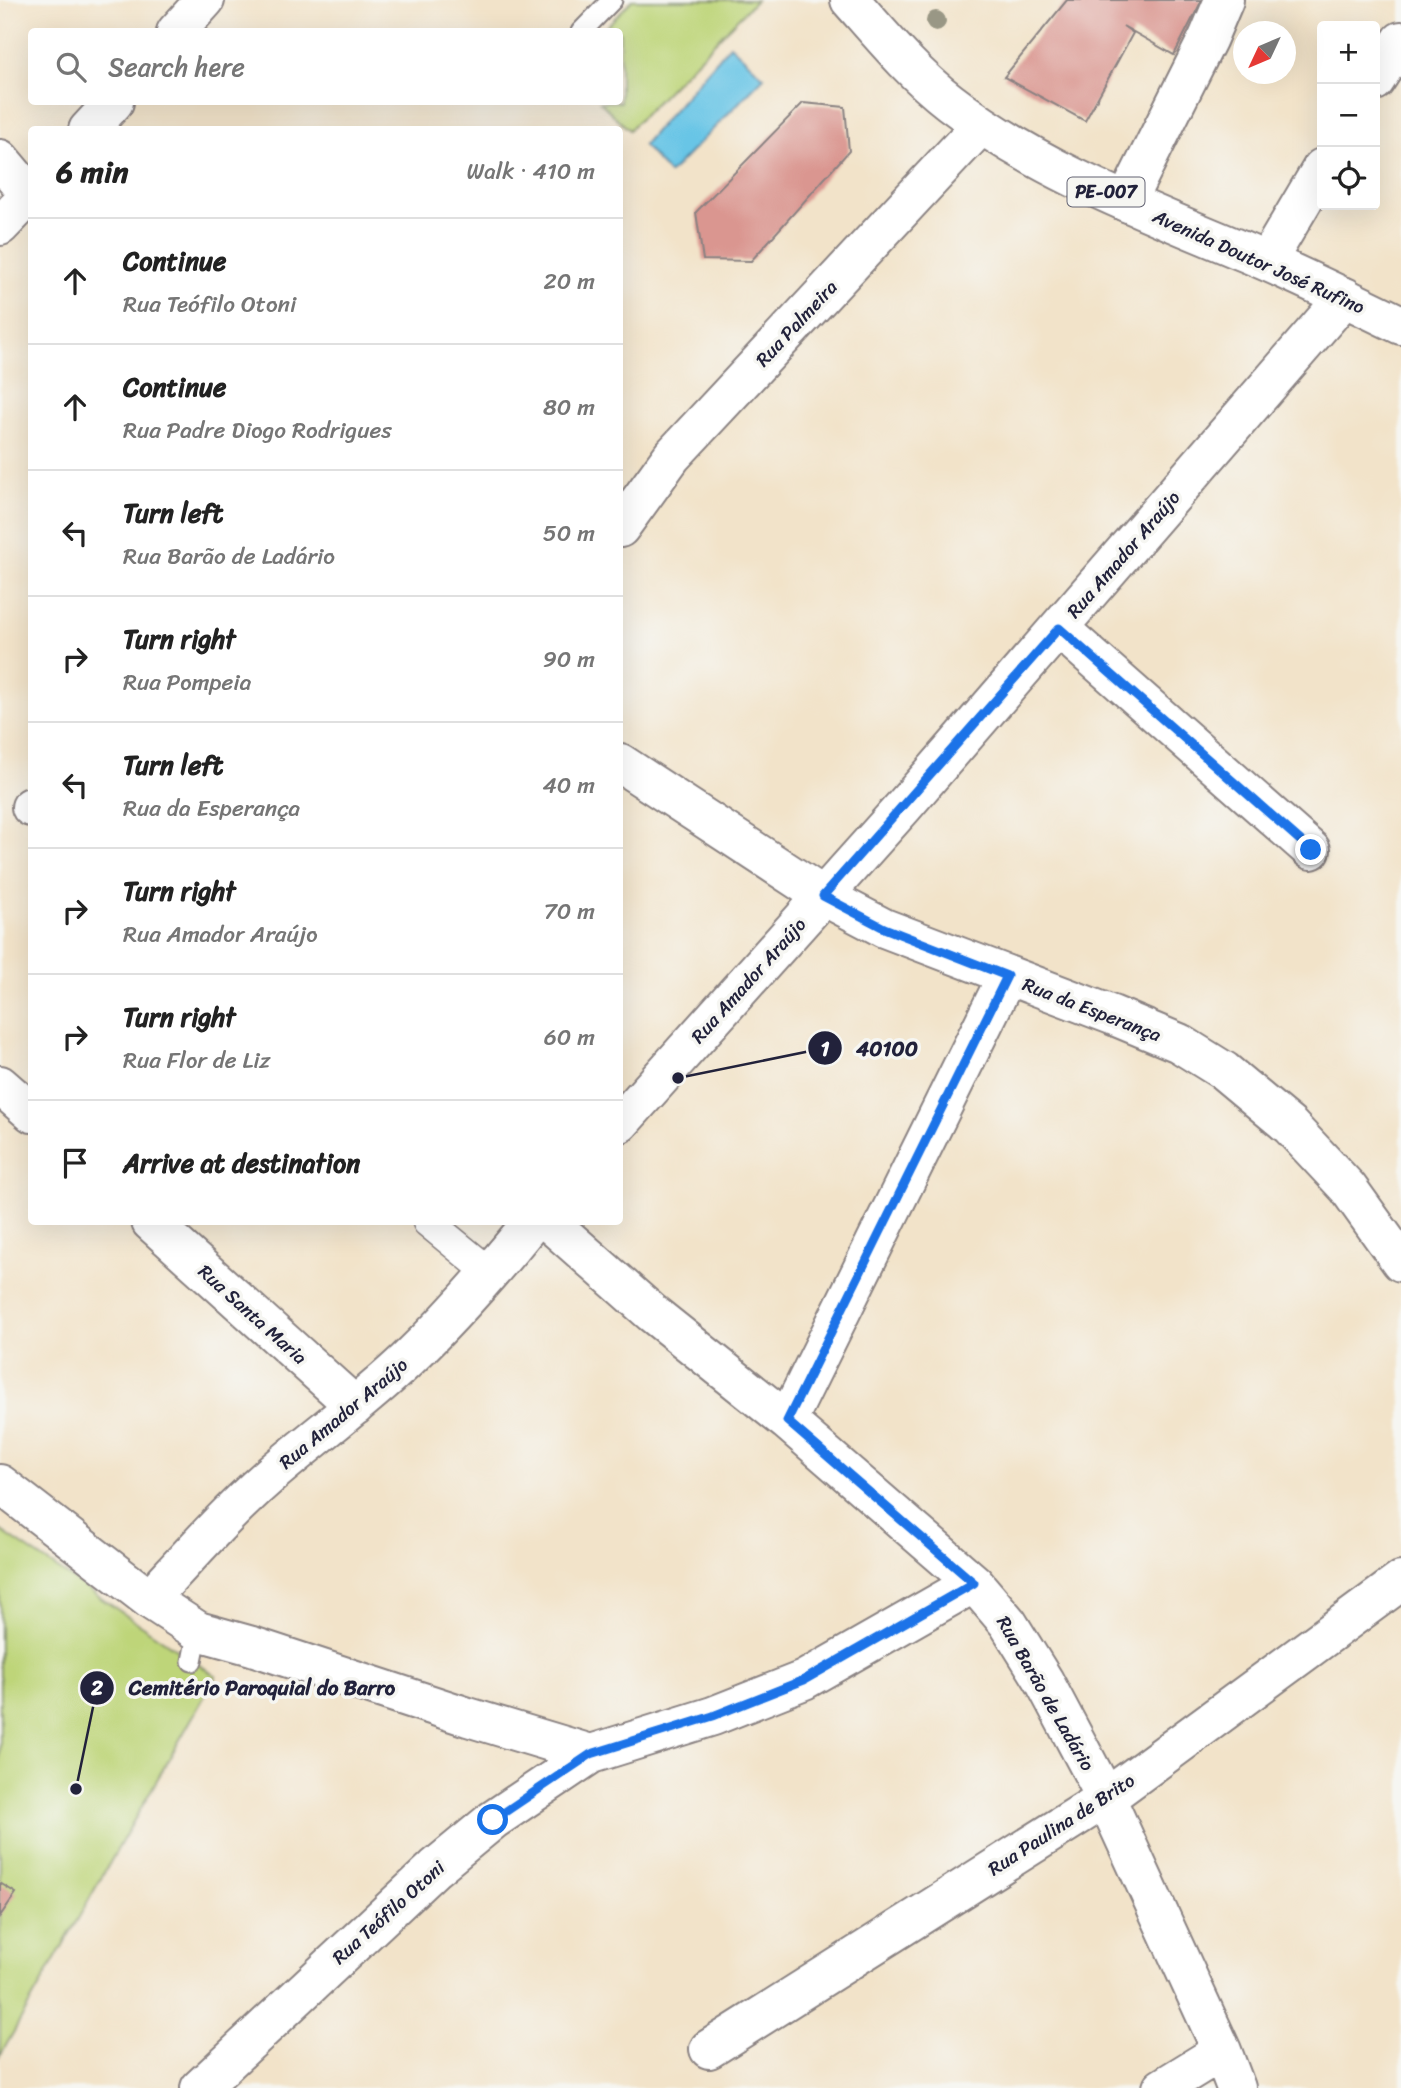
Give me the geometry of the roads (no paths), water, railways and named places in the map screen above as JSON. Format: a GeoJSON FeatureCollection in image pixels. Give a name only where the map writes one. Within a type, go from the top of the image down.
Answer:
{"type":"FeatureCollection","features":[{"type":"Feature","properties":{"kind":"street"},"geometry":{"type":"LineString","coordinates":[[180,28],[205,0]]}},
{"type":"Feature","properties":{"kind":"street","name":"Avenida Doutor José Rufino"},"geometry":{"type":"LineString","coordinates":[[850,0],[913,69],[947,100],[981,125],[1043,161],[1126,202],[1267,261],[1401,324]]}},
{"type":"Feature","properties":{"kind":"street"},"geometry":{"type":"LineString","coordinates":[[1126,202],[1209,38],[1224,0]]}},
{"type":"Feature","properties":{"kind":"street"},"geometry":{"type":"LineString","coordinates":[[1380,73],[1401,41]]}},
{"type":"Feature","properties":{"kind":"street"},"geometry":{"type":"LineString","coordinates":[[92,126],[111,105]]}},
{"type":"Feature","properties":{"kind":"street","name":"Rua Palmeira"},"geometry":{"type":"LineString","coordinates":[[623,524],[672,456],[981,125]]}},
{"type":"Feature","properties":{"kind":"street"},"geometry":{"type":"LineString","coordinates":[[0,159],[28,192]]}},
{"type":"Feature","properties":{"kind":"street"},"geometry":{"type":"LineString","coordinates":[[1267,261],[1317,176]]}},
{"type":"Feature","properties":{"kind":"street"},"geometry":{"type":"LineString","coordinates":[[0,226],[28,198]]}},
{"type":"Feature","properties":{"kind":"street","name":"Rua Amador Araújo"},"geometry":{"type":"LineString","coordinates":[[623,1120],[1059,628],[1345,297]]}},
{"type":"Feature","properties":{"kind":"street"},"geometry":{"type":"LineString","coordinates":[[1059,628],[1311,850]]}},
{"type":"Feature","properties":{"kind":"street","name":"Rua da Esperança"},"geometry":{"type":"LineString","coordinates":[[623,765],[823,896],[884,928],[1179,1043],[1224,1071],[1290,1126],[1340,1179],[1401,1262]]}},
{"type":"Feature","properties":{"kind":"street"},"geometry":{"type":"LineString","coordinates":[[787,1421],[1007,976]]}},
{"type":"Feature","properties":{"kind":"street"},"geometry":{"type":"LineString","coordinates":[[0,1085],[28,1110]]}},
{"type":"Feature","properties":{"kind":"street","name":"Rua Santa Maria"},"geometry":{"type":"LineString","coordinates":[[154,1225],[355,1406]]}},
{"type":"Feature","properties":{"kind":"street"},"geometry":{"type":"LineString","coordinates":[[432,1225],[490,1273]]}},
{"type":"Feature","properties":{"kind":"street","name":"Rua Amador Araújo"},"geometry":{"type":"LineString","coordinates":[[149,1599],[205,1538],[267,1478],[408,1360],[490,1273],[529,1225]]}},
{"type":"Feature","properties":{"kind":"street","name":"Rua Barão de Ladário"},"geometry":{"type":"LineString","coordinates":[[552,1225],[652,1313],[787,1421],[974,1583],[1008,1623],[1044,1681],[1106,1798],[1222,2051],[1236,2088]]}},
{"type":"Feature","properties":{"kind":"street"},"geometry":{"type":"LineString","coordinates":[[0,1484],[149,1599],[195,1646],[252,1646],[591,1754]]}},
{"type":"Feature","properties":{"kind":"street","name":"Rua Paulina de Brito"},"geometry":{"type":"LineString","coordinates":[[709,2049],[1106,1798],[1401,1581]]}},
{"type":"Feature","properties":{"kind":"street","name":"Rua Teófilo Otoni"},"geometry":{"type":"LineString","coordinates":[[200,2088],[435,1868],[493,1820],[591,1754],[713,1716],[804,1680],[974,1583]]}},
{"type":"Feature","properties":{"kind":"street"},"geometry":{"type":"LineString","coordinates":[[1162,2088],[1222,2051]]}},
{"type":"Feature","properties":{"kind":"lane"},"geometry":{"type":"LineString","coordinates":[[585,28],[612,0]]}},
{"type":"Feature","properties":{"kind":"water"},"geometry":{"type":"Polygon","coordinates":[[[730,45],[764,77],[669,174],[643,145],[730,45]]]}},
{"type":"Feature","properties":{"kind":"place","name":"40100"},"geometry":{"type":"Point","coordinates":[678,1078]}},
{"type":"Feature","properties":{"kind":"place","name":"Cemitério Paroquial do Barro"},"geometry":{"type":"Point","coordinates":[76,1789]}}]}
